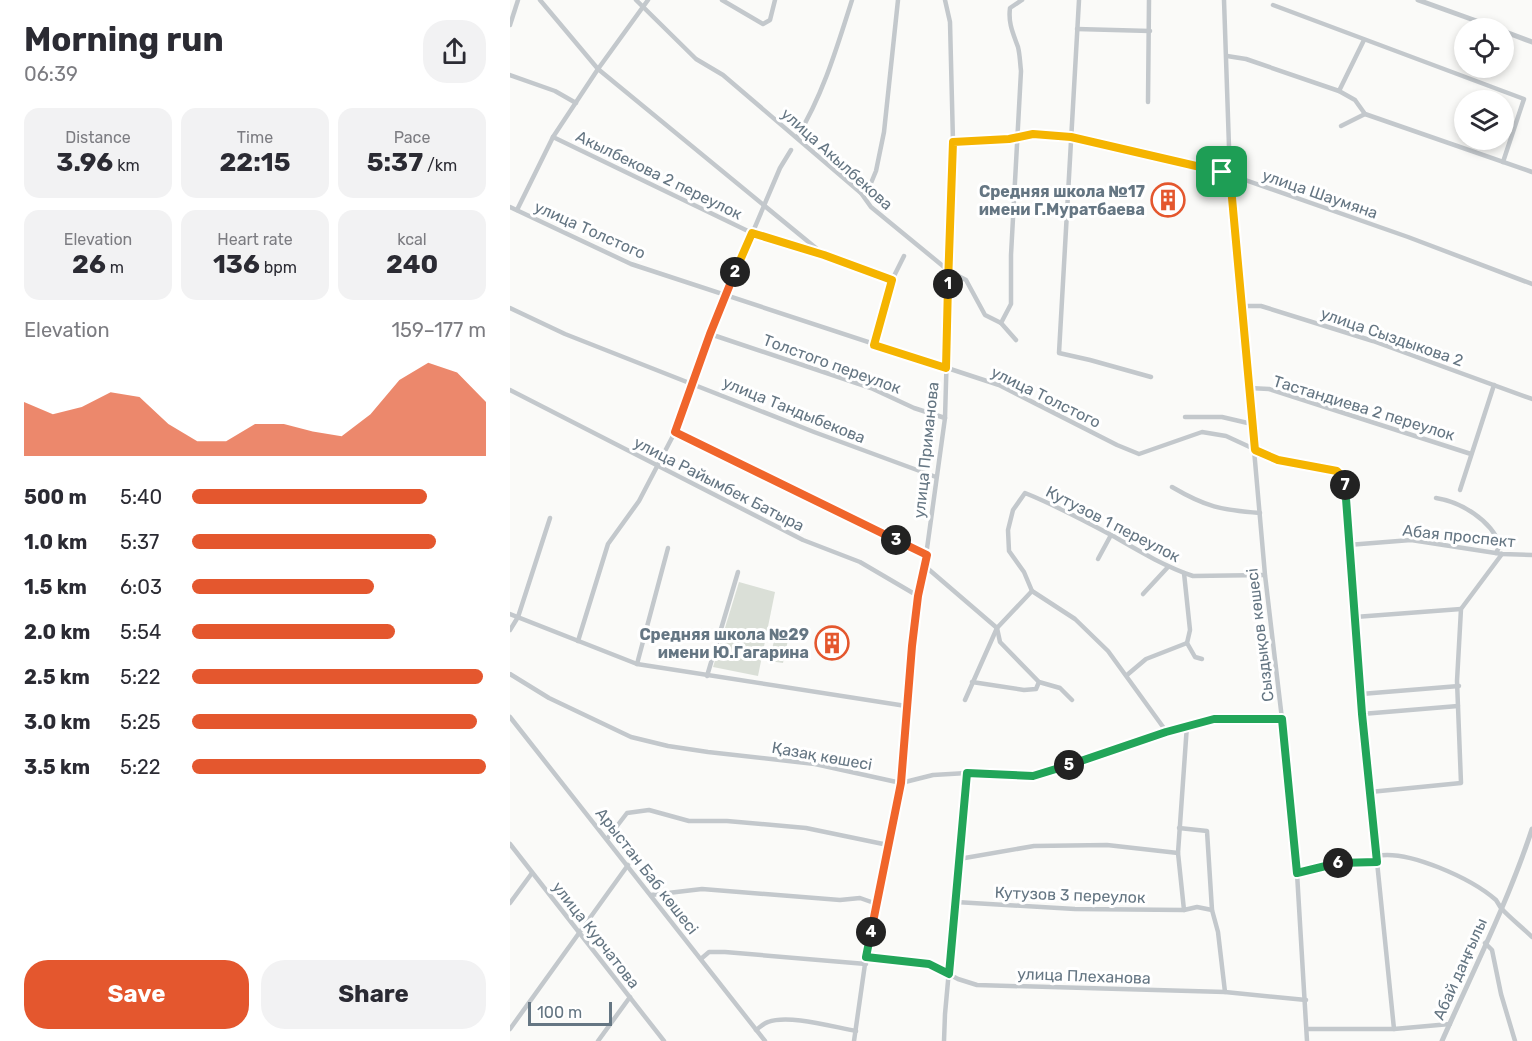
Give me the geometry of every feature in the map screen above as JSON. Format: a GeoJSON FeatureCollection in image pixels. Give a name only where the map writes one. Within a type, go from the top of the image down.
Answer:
{"type":"FeatureCollection","features":[{"type":"Feature","properties":{"kind":"street"},"geometry":{"type":"LineString","coordinates":[[510,26],[518,0]]}},
{"type":"Feature","properties":{"kind":"street","name":"Акылбекова 2 переулок"},"geometry":{"type":"LineString","coordinates":[[540,0],[598,69],[824,255]]}},
{"type":"Feature","properties":{"kind":"street","name":"улица Акылбекова"},"geometry":{"type":"LineString","coordinates":[[636,0],[696,59],[723,75],[861,193],[871,207],[949,271],[966,280],[986,315],[1001,324],[1016,340]]}},
{"type":"Feature","properties":{"kind":"street","name":"Акылбекова 2 переулок"},"geometry":{"type":"LineString","coordinates":[[516,210],[553,137],[648,0]]}},
{"type":"Feature","properties":{"kind":"street"},"geometry":{"type":"LineString","coordinates":[[722,0],[763,24],[770,20],[775,0]]}},
{"type":"Feature","properties":{"kind":"street"},"geometry":{"type":"LineString","coordinates":[[797,137],[809,118],[837,48],[852,0]]}},
{"type":"Feature","properties":{"kind":"street"},"geometry":{"type":"LineString","coordinates":[[861,193],[871,183],[876,171],[884,132],[898,0]]}},
{"type":"Feature","properties":{"kind":"street","name":"улица Приманова"},"geometry":{"type":"LineString","coordinates":[[854,1041],[866,957],[901,783],[906,706],[918,596],[926,567],[945,418],[953,142],[950,22],[945,0]]}},
{"type":"Feature","properties":{"kind":"street"},"geometry":{"type":"LineString","coordinates":[[1001,324],[1011,304],[1010,280],[1020,65],[1009,16],[1010,8],[1022,0]]}},
{"type":"Feature","properties":{"kind":"street"},"geometry":{"type":"LineString","coordinates":[[1079,0],[1059,353],[1151,377]]}},
{"type":"Feature","properties":{"kind":"street"},"geometry":{"type":"LineString","coordinates":[[1148,102],[1149,0]]}},
{"type":"Feature","properties":{"kind":"street","name":"Сыздықов көшесі"},"geometry":{"type":"LineString","coordinates":[[1224,0],[1230,176],[1264,575],[1282,719],[1297,873],[1307,1041]]}},
{"type":"Feature","properties":{"kind":"street"},"geometry":{"type":"LineString","coordinates":[[1419,0],[1468,18]]}},
{"type":"Feature","properties":{"kind":"street"},"geometry":{"type":"LineString","coordinates":[[1273,5],[1524,99],[1503,162]]}},
{"type":"Feature","properties":{"kind":"street"},"geometry":{"type":"LineString","coordinates":[[1077,29],[1149,30]]}},
{"type":"Feature","properties":{"kind":"street"},"geometry":{"type":"LineString","coordinates":[[1514,35],[1532,42]]}},
{"type":"Feature","properties":{"kind":"street"},"geometry":{"type":"LineString","coordinates":[[1339,91],[1364,40]]}},
{"type":"Feature","properties":{"kind":"street"},"geometry":{"type":"LineString","coordinates":[[1227,56],[1246,59],[1339,91],[1354,100],[1365,114],[1532,172]]}},
{"type":"Feature","properties":{"kind":"street"},"geometry":{"type":"LineString","coordinates":[[510,75],[555,91],[576,103]]}},
{"type":"Feature","properties":{"kind":"street"},"geometry":{"type":"LineString","coordinates":[[1341,126],[1365,114]]}},
{"type":"Feature","properties":{"kind":"street","name":"улица Шаумяна"},"geometry":{"type":"LineString","coordinates":[[953,142],[1009,139],[1033,134],[1071,137],[1208,167],[1408,237],[1532,284]]}},
{"type":"Feature","properties":{"kind":"street","name":"Акылбекова 2 переулок"},"geometry":{"type":"LineString","coordinates":[[553,137],[752,233],[824,255],[892,280]]}},
{"type":"Feature","properties":{"kind":"street"},"geometry":{"type":"LineString","coordinates":[[578,641],[608,544],[639,501],[675,432],[726,295],[766,206],[780,168],[791,150]]}},
{"type":"Feature","properties":{"kind":"street","name":"улица Толстого"},"geometry":{"type":"LineString","coordinates":[[510,207],[631,264],[999,385],[1139,454],[1202,432],[1226,436],[1278,460],[1337,471],[1345,479],[1348,545]]}},
{"type":"Feature","properties":{"kind":"street"},"geometry":{"type":"LineString","coordinates":[[799,248],[802,237]]}},
{"type":"Feature","properties":{"kind":"street"},"geometry":{"type":"LineString","coordinates":[[874,345],[892,280],[904,256]]}},
{"type":"Feature","properties":{"kind":"street","name":"улица Сыздыкова 2"},"geometry":{"type":"LineString","coordinates":[[1242,306],[1261,306],[1373,341],[1532,399]]}},
{"type":"Feature","properties":{"kind":"street","name":"улица Тандыбекова"},"geometry":{"type":"LineString","coordinates":[[510,308],[565,334],[814,432],[936,477]]}},
{"type":"Feature","properties":{"kind":"street","name":"Толстого переулок"},"geometry":{"type":"LineString","coordinates":[[710,334],[871,388],[914,408],[945,418]]}},
{"type":"Feature","properties":{"kind":"street"},"geometry":{"type":"LineString","coordinates":[[1460,490],[1494,385]]}},
{"type":"Feature","properties":{"kind":"street","name":"Тастандиева 2 переулок"},"geometry":{"type":"LineString","coordinates":[[1249,388],[1269,389],[1471,454]]}},
{"type":"Feature","properties":{"kind":"street","name":"улица Райымбек Батыра"},"geometry":{"type":"LineString","coordinates":[[510,390],[803,540],[861,562],[918,596]]}},
{"type":"Feature","properties":{"kind":"street"},"geometry":{"type":"LineString","coordinates":[[1185,417],[1222,417],[1252,424]]}},
{"type":"Feature","properties":{"kind":"street"},"geometry":{"type":"LineString","coordinates":[[675,432],[927,555]]}},
{"type":"Feature","properties":{"kind":"street"},"geometry":{"type":"LineString","coordinates":[[1173,487],[1196,501],[1222,510],[1260,513]]}},
{"type":"Feature","properties":{"kind":"street","name":"Кутузов 1 переулок"},"geometry":{"type":"LineString","coordinates":[[1032,591],[1024,572],[1009,551],[1008,530],[1013,510],[1025,493],[1111,535],[1168,567],[1184,573],[1193,576],[1264,575]]}},
{"type":"Feature","properties":{"kind":"street"},"geometry":{"type":"LineString","coordinates":[[1370,792],[1461,783],[1459,686],[1457,681],[1461,609],[1499,554],[1500,545],[1496,533],[1476,516],[1451,500],[1436,498]]}},
{"type":"Feature","properties":{"kind":"street"},"geometry":{"type":"LineString","coordinates":[[510,630],[518,617],[550,518]]}},
{"type":"Feature","properties":{"kind":"street"},"geometry":{"type":"LineString","coordinates":[[1098,560],[1111,535]]}},
{"type":"Feature","properties":{"kind":"street","name":"Абая проспект"},"geometry":{"type":"LineString","coordinates":[[1348,545],[1411,540],[1499,554],[1532,555]]}},
{"type":"Feature","properties":{"kind":"street"},"geometry":{"type":"LineString","coordinates":[[1348,545],[1362,714],[1394,1029]]}},
{"type":"Feature","properties":{"kind":"street"},"geometry":{"type":"LineString","coordinates":[[637,664],[668,548]]}},
{"type":"Feature","properties":{"kind":"street"},"geometry":{"type":"LineString","coordinates":[[926,567],[997,628],[1000,642],[1039,682],[1060,688],[1072,700]]}},
{"type":"Feature","properties":{"kind":"street"},"geometry":{"type":"LineString","coordinates":[[1143,594],[1168,567]]}},
{"type":"Feature","properties":{"kind":"street"},"geometry":{"type":"LineString","coordinates":[[707,676],[738,572]]}},
{"type":"Feature","properties":{"kind":"street"},"geometry":{"type":"LineString","coordinates":[[1184,573],[1190,630],[1186,643],[1195,657],[1202,658]]}},
{"type":"Feature","properties":{"kind":"street"},"geometry":{"type":"LineString","coordinates":[[965,700],[997,628],[1032,591],[1075,619],[1108,651],[1117,666],[1127,675],[1135,692],[1166,732]]}},
{"type":"Feature","properties":{"kind":"street"},"geometry":{"type":"LineString","coordinates":[[1355,617],[1461,609]]}},
{"type":"Feature","properties":{"kind":"street"},"geometry":{"type":"LineString","coordinates":[[510,614],[637,664],[906,706]]}},
{"type":"Feature","properties":{"kind":"street"},"geometry":{"type":"LineString","coordinates":[[1127,675],[1146,659],[1186,643]]}},
{"type":"Feature","properties":{"kind":"street","name":"Қазақ көшесі"},"geometry":{"type":"LineString","coordinates":[[510,674],[549,698],[630,736],[668,746],[815,764],[901,783],[933,775],[967,773],[1033,776],[1186,725],[1222,718],[1282,719]]}},
{"type":"Feature","properties":{"kind":"street"},"geometry":{"type":"LineString","coordinates":[[972,682],[1024,690],[1036,689],[1039,682]]}},
{"type":"Feature","properties":{"kind":"street"},"geometry":{"type":"LineString","coordinates":[[1361,694],[1459,686]]}},
{"type":"Feature","properties":{"kind":"street"},"geometry":{"type":"LineString","coordinates":[[1362,714],[1458,706]]}},
{"type":"Feature","properties":{"kind":"street","name":"Арыстан Баб көшесі"},"geometry":{"type":"LineString","coordinates":[[510,717],[702,958],[765,1041]]}},
{"type":"Feature","properties":{"kind":"street"},"geometry":{"type":"LineString","coordinates":[[1184,910],[1178,853],[1186,725]]}},
{"type":"Feature","properties":{"kind":"street"},"geometry":{"type":"LineString","coordinates":[[944,1041],[967,773]]}},
{"type":"Feature","properties":{"kind":"street"},"geometry":{"type":"LineString","coordinates":[[607,839],[627,813],[649,810],[689,821],[727,821],[806,828],[888,845]]}},
{"type":"Feature","properties":{"kind":"street"},"geometry":{"type":"LineString","coordinates":[[1179,828],[1206,831],[1212,910],[1218,932],[1225,992]]}},
{"type":"Feature","properties":{"kind":"street","name":"Абай даңғылы"},"geometry":{"type":"LineString","coordinates":[[1442,1041],[1502,909],[1532,829]]}},
{"type":"Feature","properties":{"kind":"street","name":"улица Курчатова"},"geometry":{"type":"LineString","coordinates":[[510,844],[664,1041]]}},
{"type":"Feature","properties":{"kind":"street"},"geometry":{"type":"LineString","coordinates":[[959,859],[1034,846],[1107,845],[1178,853]]}},
{"type":"Feature","properties":{"kind":"street"},"geometry":{"type":"LineString","coordinates":[[1297,873],[1336,863],[1376,859],[1387,854],[1432,864],[1450,872],[1497,901],[1502,909]]}},
{"type":"Feature","properties":{"kind":"street"},"geometry":{"type":"LineString","coordinates":[[510,1029],[628,865]]}},
{"type":"Feature","properties":{"kind":"street"},"geometry":{"type":"LineString","coordinates":[[510,903],[532,873]]}},
{"type":"Feature","properties":{"kind":"street"},"geometry":{"type":"LineString","coordinates":[[651,895],[702,889],[829,899],[860,898],[877,904]]}},
{"type":"Feature","properties":{"kind":"street","name":"Кутузов 3 переулок"},"geometry":{"type":"LineString","coordinates":[[956,902],[1075,909],[1184,910],[1197,907],[1212,910]]}},
{"type":"Feature","properties":{"kind":"street","name":"Абай даңғылы"},"geometry":{"type":"LineString","coordinates":[[1502,909],[1532,937]]}},
{"type":"Feature","properties":{"kind":"street"},"geometry":{"type":"LineString","coordinates":[[1485,943],[1492,950],[1501,994],[1515,1041]]}},
{"type":"Feature","properties":{"kind":"street"},"geometry":{"type":"LineString","coordinates":[[702,958],[709,952],[725,952],[866,964]]}},
{"type":"Feature","properties":{"kind":"street","name":"улица Плеханова"},"geometry":{"type":"LineString","coordinates":[[866,957],[929,964],[977,985],[1225,992],[1306,1000]]}},
{"type":"Feature","properties":{"kind":"street"},"geometry":{"type":"LineString","coordinates":[[598,1041],[630,997]]}},
{"type":"Feature","properties":{"kind":"street"},"geometry":{"type":"LineString","coordinates":[[756,1030],[768,1022],[787,1020],[856,1031]]}},
{"type":"Feature","properties":{"kind":"street"},"geometry":{"type":"LineString","coordinates":[[1307,1029],[1394,1029],[1450,1024]]}},
{"type":"Feature","properties":{"kind":"shaded area"},"geometry":{"type":"Polygon","coordinates":[[[739,582],[775,592],[758,676],[713,667],[739,582]]]}},
{"type":"Feature","properties":{"kind":"shaded area"},"geometry":{"type":"Polygon","coordinates":[[[775,637],[788,640],[783,663],[769,661],[775,637]]]}},
{"type":"Feature","properties":{"kind":"place","name":"Средняя школа №17 имени Г.Муратбаева"},"geometry":{"type":"Point","coordinates":[1168,200]}},
{"type":"Feature","properties":{"kind":"place","name":"Средняя школа №29 имени Ю.Гагарина"},"geometry":{"type":"Point","coordinates":[832,643]}},
{"type":"Feature","properties":{"kind":"route"},"geometry":{"type":"LineString","coordinates":[[1033,134],[1071,137],[1222,172],[1230,176],[1255,450],[1278,460],[1337,471],[1345,479],[1362,714],[1377,862],[1336,863],[1297,873],[1282,719],[1214,719],[1186,725],[1033,776],[967,773],[949,974],[929,964],[866,957],[901,783],[912,646],[918,596],[927,555],[675,432],[710,334],[752,233],[824,255],[892,280],[874,345],[946,368],[953,142],[1009,139],[1033,134]]}}]}
